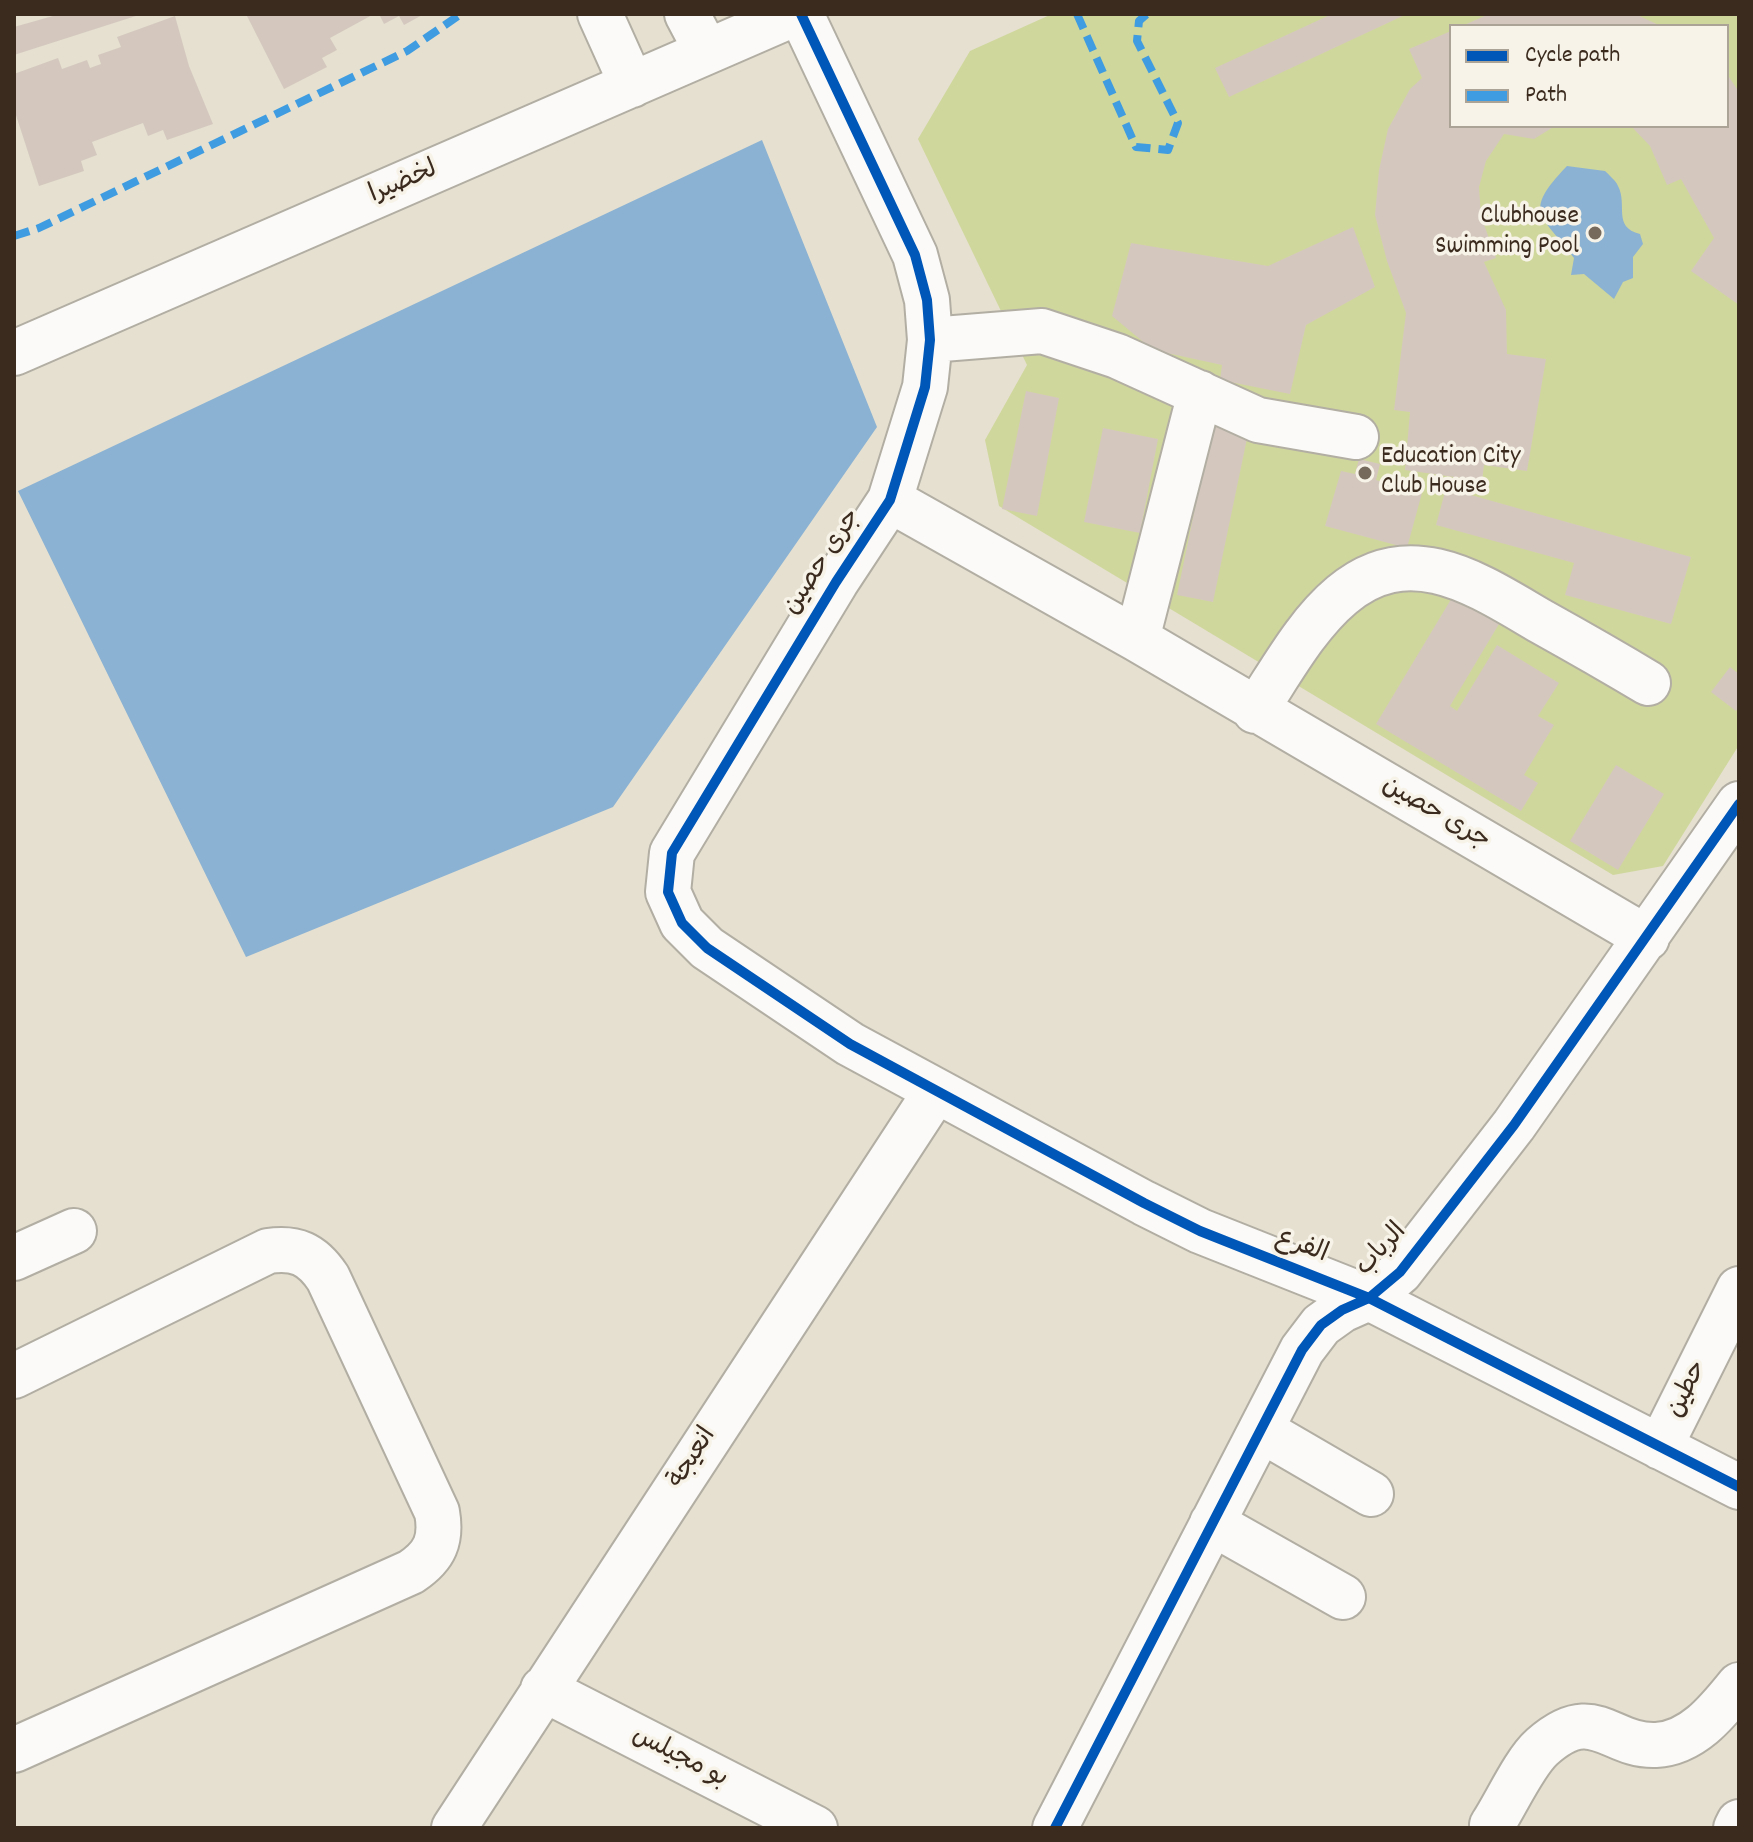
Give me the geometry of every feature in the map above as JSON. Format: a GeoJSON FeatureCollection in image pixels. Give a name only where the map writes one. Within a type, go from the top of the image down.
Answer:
{"type":"FeatureCollection","features":[{"type":"Feature","properties":{"kind":"street"},"geometry":{"type":"LineString","coordinates":[[600,14],[632,85]]}},
{"type":"Feature","properties":{"kind":"street","name":"لخضيرا"},"geometry":{"type":"LineString","coordinates":[[14,353],[632,85],[696,32],[794,14]]}},
{"type":"Feature","properties":{"kind":"street","name":"جرى حصين"},"geometry":{"type":"LineString","coordinates":[[801,14],[915,255],[927,300],[930,340],[925,387],[890,500],[836,582],[672,853],[668,892],[682,923],[707,948],[850,1044]]}},
{"type":"Feature","properties":{"kind":"street"},"geometry":{"type":"LineString","coordinates":[[930,340],[1042,331],[1117,356],[1258,420],[1356,437]]}},
{"type":"Feature","properties":{"kind":"street"},"geometry":{"type":"LineString","coordinates":[[1137,639],[1200,393]]}},
{"type":"Feature","properties":{"kind":"street","name":"جرى حصين"},"geometry":{"type":"LineString","coordinates":[[890,500],[1137,639],[1255,711],[1647,938]]}},
{"type":"Feature","properties":{"kind":"street"},"geometry":{"type":"LineString","coordinates":[[1255,711],[1331,605],[1362,582],[1398,569],[1436,569],[1472,581],[1648,683]]}},
{"type":"Feature","properties":{"kind":"street","name":"الرباب"},"geometry":{"type":"LineString","coordinates":[[1055,1828],[1302,1350],[1321,1325],[1342,1310],[1369,1298],[1400,1272],[1514,1125],[1739,804]]}},
{"type":"Feature","properties":{"kind":"street","name":"الفرع"},"geometry":{"type":"LineString","coordinates":[[850,1044],[1200,1231],[1369,1298],[1739,1487]]}},
{"type":"Feature","properties":{"kind":"street","name":"انعيجة"},"geometry":{"type":"LineString","coordinates":[[454,1828],[936,1091]]}},
{"type":"Feature","properties":{"kind":"street"},"geometry":{"type":"LineString","coordinates":[[14,1258],[74,1231]]}},
{"type":"Feature","properties":{"kind":"street"},"geometry":{"type":"LineString","coordinates":[[14,1376],[268,1251],[286,1248],[303,1253],[318,1263],[328,1278],[437,1512],[440,1530],[431,1555],[411,1572],[14,1750]]}},
{"type":"Feature","properties":{"kind":"street","name":"حطين"},"geometry":{"type":"LineString","coordinates":[[1660,1447],[1739,1289]]}},
{"type":"Feature","properties":{"kind":"street"},"geometry":{"type":"LineString","coordinates":[[1261,1430],[1371,1494]]}},
{"type":"Feature","properties":{"kind":"street"},"geometry":{"type":"LineString","coordinates":[[1212,1523],[1343,1597]]}},
{"type":"Feature","properties":{"kind":"street"},"geometry":{"type":"LineString","coordinates":[[1492,1825],[1540,1749],[1560,1735],[1580,1726],[1597,1726],[1655,1745],[1682,1738],[1712,1718],[1739,1685]]}},
{"type":"Feature","properties":{"kind":"street","name":"بو مجيلس"},"geometry":{"type":"LineString","coordinates":[[543,1689],[815,1828]]}},
{"type":"Feature","properties":{"kind":"street"},"geometry":{"type":"LineString","coordinates":[[1736,1828],[1739,1822]]}},
{"type":"Feature","properties":{"kind":"green space","name":"Education City Club House"},"geometry":{"type":"Polygon","coordinates":[[[1052,14],[1739,14],[1739,745],[1663,866],[1613,875],[999,506],[985,440],[1027,365],[918,139],[970,51],[1052,14]]]}},
{"type":"Feature","properties":{"kind":"water"},"geometry":{"type":"Polygon","coordinates":[[[762,140],[877,427],[613,807],[246,957],[18,491],[762,140]]]}},
{"type":"Feature","properties":{"kind":"water","name":"Clubhouse Swimming Pool"},"geometry":{"type":"Polygon","coordinates":[[[1567,166],[1605,171],[1621,193],[1623,221],[1631,231],[1640,234],[1643,244],[1633,257],[1633,278],[1623,282],[1614,299],[1584,274],[1571,275],[1574,258],[1541,214],[1544,194],[1567,166]]]}},
{"type":"Feature","properties":{"kind":"building"},"geometry":{"type":"Polygon","coordinates":[[[60,14],[142,14],[14,55],[14,27],[60,14]]]}},
{"type":"Feature","properties":{"kind":"building"},"geometry":{"type":"Polygon","coordinates":[[[246,14],[374,14],[330,38],[337,50],[322,58],[327,67],[284,89],[246,14]]]}},
{"type":"Feature","properties":{"kind":"building"},"geometry":{"type":"Polygon","coordinates":[[[379,14],[424,14],[404,25],[399,16],[384,24],[379,14]]]}},
{"type":"Feature","properties":{"kind":"building"},"geometry":{"type":"Polygon","coordinates":[[[1332,14],[1407,14],[1229,97],[1215,68],[1332,14]]]}},
{"type":"Feature","properties":{"kind":"building"},"geometry":{"type":"Polygon","coordinates":[[[1489,14],[1635,14],[1657,24],[1466,24],[1489,14]]]}},
{"type":"Feature","properties":{"kind":"building"},"geometry":{"type":"Polygon","coordinates":[[[175,16],[189,66],[213,124],[167,140],[163,130],[148,136],[143,123],[92,142],[97,155],[81,161],[84,171],[39,186],[14,109],[14,74],[58,58],[62,69],[87,60],[90,68],[101,64],[98,55],[121,47],[117,37],[175,16]]]}},
{"type":"Feature","properties":{"kind":"building"},"geometry":{"type":"Polygon","coordinates":[[[1449,32],[1449,128],[1552,128],[1534,139],[1504,134],[1486,161],[1479,187],[1481,216],[1496,258],[1484,262],[1506,310],[1507,354],[1546,359],[1527,471],[1484,465],[1482,481],[1405,470],[1410,412],[1394,410],[1406,313],[1387,261],[1375,215],[1379,170],[1388,129],[1410,89],[1422,78],[1409,49],[1449,32]]]}},
{"type":"Feature","properties":{"kind":"building"},"geometry":{"type":"Polygon","coordinates":[[[1729,77],[1739,92],[1739,305],[1691,271],[1714,238],[1681,179],[1667,185],[1650,146],[1633,128],[1729,128],[1729,77]]]}},
{"type":"Feature","properties":{"kind":"building"},"geometry":{"type":"Polygon","coordinates":[[[1353,227],[1375,287],[1306,325],[1290,394],[1220,380],[1222,365],[1153,350],[1112,316],[1131,243],[1268,266],[1353,227]]]}},
{"type":"Feature","properties":{"kind":"building"},"geometry":{"type":"Polygon","coordinates":[[[1026,391],[1059,398],[1037,516],[1002,509],[1026,391]]]}},
{"type":"Feature","properties":{"kind":"building"},"geometry":{"type":"Polygon","coordinates":[[[1213,421],[1249,429],[1213,602],[1177,595],[1213,421]]]}},
{"type":"Feature","properties":{"kind":"building"},"geometry":{"type":"Polygon","coordinates":[[[1103,428],[1158,439],[1140,533],[1084,522],[1103,428]]]}},
{"type":"Feature","properties":{"kind":"building"},"geometry":{"type":"Polygon","coordinates":[[[1359,459],[1380,464],[1376,480],[1422,493],[1407,548],[1325,526],[1341,471],[1355,474],[1359,459]]]}},
{"type":"Feature","properties":{"kind":"building"},"geometry":{"type":"Polygon","coordinates":[[[1446,488],[1691,557],[1671,624],[1565,595],[1574,563],[1436,525],[1446,488]]]}},
{"type":"Feature","properties":{"kind":"building"},"geometry":{"type":"Polygon","coordinates":[[[1453,596],[1499,624],[1450,706],[1457,711],[1497,645],[1559,683],[1538,716],[1554,725],[1524,775],[1538,783],[1521,811],[1376,724],[1453,596]]]}},
{"type":"Feature","properties":{"kind":"building"},"geometry":{"type":"Polygon","coordinates":[[[1730,667],[1739,674],[1739,706],[1736,711],[1711,692],[1730,667]]]}},
{"type":"Feature","properties":{"kind":"building"},"geometry":{"type":"Polygon","coordinates":[[[1616,765],[1664,794],[1618,870],[1570,841],[1616,765]]]}},
{"type":"Feature","properties":{"kind":"marked path"},"geometry":{"type":"LineString","coordinates":[[14,236],[39,228],[407,51],[461,14]]}},
{"type":"Feature","properties":{"kind":"marked path"},"geometry":{"type":"LineString","coordinates":[[1077,14],[1136,147],[1168,150],[1178,123],[1137,41],[1139,21],[1147,14]]}},
{"type":"Feature","properties":{"kind":"cycle path"},"geometry":{"type":"LineString","coordinates":[[801,14],[915,255],[927,300],[930,340],[925,387],[890,500],[836,582],[672,853],[668,892],[682,923],[707,948],[850,1044],[1144,1203],[1200,1231],[1369,1298],[1739,1487]]}},
{"type":"Feature","properties":{"kind":"cycle path"},"geometry":{"type":"LineString","coordinates":[[1055,1828],[1302,1350],[1321,1325],[1342,1310],[1369,1298],[1400,1272],[1514,1125],[1739,804]]}},
{"type":"Feature","properties":{"kind":"place","name":"Clubhouse Swimming Pool"},"geometry":{"type":"Point","coordinates":[1595,233]}},
{"type":"Feature","properties":{"kind":"place","name":"Education City Club House"},"geometry":{"type":"Point","coordinates":[1365,473]}}]}
